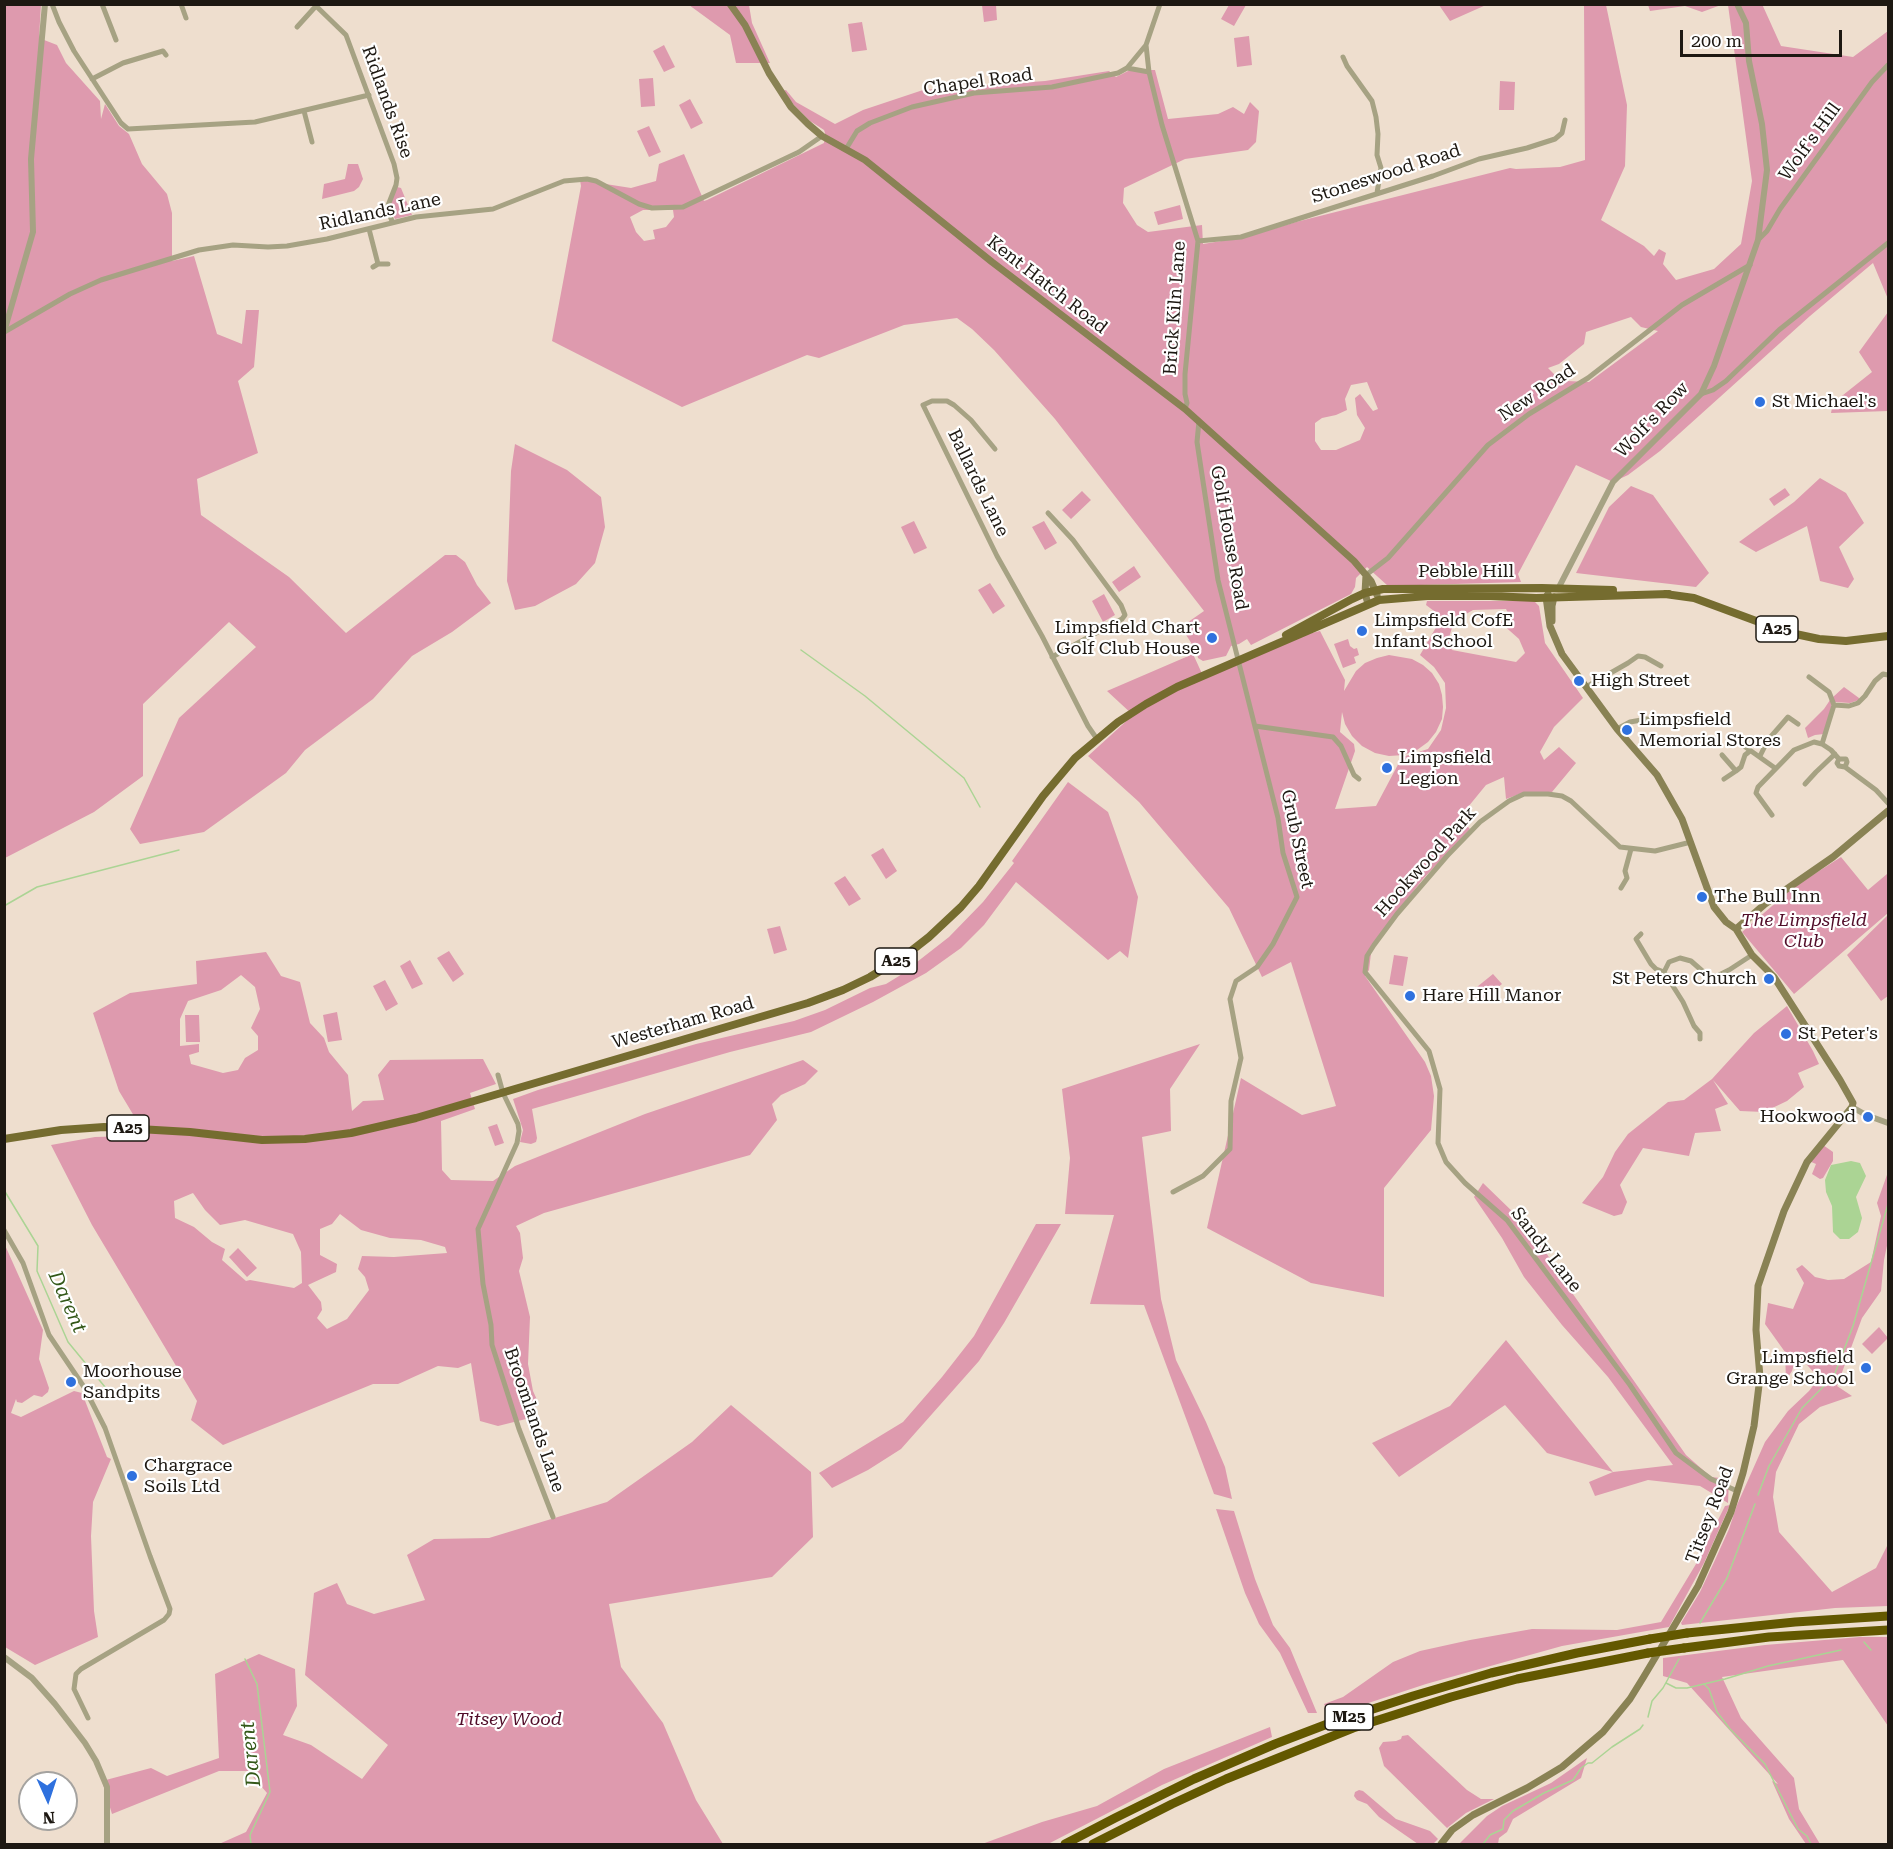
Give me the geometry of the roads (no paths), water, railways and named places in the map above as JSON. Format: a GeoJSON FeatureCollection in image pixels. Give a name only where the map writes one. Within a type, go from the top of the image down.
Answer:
{"type":"FeatureCollection","features":[{"type":"Feature","properties":{"kind":"highway","name":"M25"},"geometry":{"type":"LineString","coordinates":[[1065,1845],[1132,1809],[1275,1744],[1358,1713],[1435,1689],[1606,1647],[1687,1633],[1795,1622],[1888,1616]]}},
{"type":"Feature","properties":{"kind":"highway","name":"M25"},"geometry":{"type":"LineString","coordinates":[[1093,1845],[1209,1786],[1353,1728],[1517,1679],[1684,1648],[1769,1637],[1888,1630]]}},
{"type":"Feature","properties":{"kind":"main road","name":"Kent Hatch Road"},"geometry":{"type":"LineString","coordinates":[[730,4],[745,25],[769,73],[791,107],[822,136],[865,160],[1011,277],[1185,409],[1354,561],[1371,581],[1375,591],[1374,602]]}},
{"type":"Feature","properties":{"kind":"main road"},"geometry":{"type":"LineString","coordinates":[[1366,575],[1365,593],[1374,602]]}},
{"type":"Feature","properties":{"kind":"main road","name":"Pebble Hill"},"geometry":{"type":"LineString","coordinates":[[1375,591],[1388,589],[1553,593]]}},
{"type":"Feature","properties":{"kind":"main road","name":"Westerham Road"},"geometry":{"type":"LineString","coordinates":[[4,1139],[61,1130],[112,1127],[251,1139],[317,1138],[384,1126],[503,1093],[802,1005],[843,990],[882,970],[918,946],[961,907],[988,874],[1049,788],[1097,738],[1152,700],[1248,655],[1365,593],[1375,591]]}},
{"type":"Feature","properties":{"kind":"main road","name":"A25"},"geometry":{"type":"LineString","coordinates":[[1553,593],[1648,592],[1669,594],[1694,598],[1786,632],[1819,639],[1846,640],[1888,636]]}},
{"type":"Feature","properties":{"kind":"main road"},"geometry":{"type":"LineString","coordinates":[[1553,593],[1552,632],[1562,654],[1617,729],[1657,775],[1682,819],[1714,907],[1726,922],[1736,929],[1752,955],[1774,977],[1840,1080],[1853,1103],[1852,1107]]}},
{"type":"Feature","properties":{"kind":"main road","name":"Pebble Hill"},"geometry":{"type":"LineString","coordinates":[[1374,602],[1427,596],[1553,593]]}},
{"type":"Feature","properties":{"kind":"main road","name":"Westerham Road"},"geometry":{"type":"LineString","coordinates":[[1248,655],[1263,651],[1374,602]]}},
{"type":"Feature","properties":{"kind":"main road"},"geometry":{"type":"LineString","coordinates":[[1736,929],[1765,904],[1833,857],[1888,811]]}},
{"type":"Feature","properties":{"kind":"main road","name":"Titsey Road"},"geometry":{"type":"LineString","coordinates":[[1441,1845],[1452,1830],[1473,1815],[1562,1767],[1595,1739],[1616,1716],[1644,1678],[1698,1586],[1721,1536],[1737,1491],[1754,1426],[1760,1377],[1756,1330],[1758,1286],[1784,1211],[1807,1162],[1852,1107]]}},
{"type":"Feature","properties":{"kind":"street"},"geometry":{"type":"LineString","coordinates":[[5,332],[33,232],[31,159],[45,4]]}},
{"type":"Feature","properties":{"kind":"street"},"geometry":{"type":"LineString","coordinates":[[52,4],[66,37],[121,123],[128,129],[244,123],[369,95]]}},
{"type":"Feature","properties":{"kind":"street"},"geometry":{"type":"LineString","coordinates":[[102,4],[116,40]]}},
{"type":"Feature","properties":{"kind":"street"},"geometry":{"type":"LineString","coordinates":[[181,4],[186,18]]}},
{"type":"Feature","properties":{"kind":"street"},"geometry":{"type":"LineString","coordinates":[[1149,72],[1127,68],[1146,45],[1160,4]]}},
{"type":"Feature","properties":{"kind":"street","name":"Wolf's Row"},"geometry":{"type":"LineString","coordinates":[[1553,593],[1613,482],[1701,394],[1714,366],[1758,240],[1767,170],[1762,124],[1749,61],[1746,23],[1737,4]]}},
{"type":"Feature","properties":{"kind":"street"},"geometry":{"type":"LineString","coordinates":[[297,27],[315,5]]}},
{"type":"Feature","properties":{"kind":"street","name":"Ridlands Rise"},"geometry":{"type":"LineString","coordinates":[[315,5],[346,35],[369,95],[396,171],[396,184],[387,208],[392,221]]}},
{"type":"Feature","properties":{"kind":"street","name":"Brick Kiln Lane"},"geometry":{"type":"LineString","coordinates":[[1146,45],[1149,72],[1162,125],[1198,241],[1185,374],[1187,403],[1185,409]]}},
{"type":"Feature","properties":{"kind":"street"},"geometry":{"type":"LineString","coordinates":[[92,79],[123,63],[163,51],[166,55]]}},
{"type":"Feature","properties":{"kind":"street"},"geometry":{"type":"LineString","coordinates":[[1343,57],[1372,101],[1374,109],[1378,134],[1377,154],[1381,168],[1377,194]]}},
{"type":"Feature","properties":{"kind":"street","name":"Wolf's Hill"},"geometry":{"type":"LineString","coordinates":[[1758,240],[1767,231],[1780,208],[1872,82],[1888,65]]}},
{"type":"Feature","properties":{"kind":"street","name":"Chapel Road"},"geometry":{"type":"LineString","coordinates":[[846,149],[857,131],[870,123],[912,107],[974,93],[1052,87],[1118,73],[1127,68]]}},
{"type":"Feature","properties":{"kind":"street"},"geometry":{"type":"LineString","coordinates":[[304,111],[312,142]]}},
{"type":"Feature","properties":{"kind":"street","name":"Stoneswood Road"},"geometry":{"type":"LineString","coordinates":[[1198,241],[1241,237],[1433,176],[1479,159],[1555,139],[1562,133],[1565,120]]}},
{"type":"Feature","properties":{"kind":"street","name":"Ridlands Lane"},"geometry":{"type":"LineString","coordinates":[[5,332],[70,294],[101,280],[199,250],[233,245],[287,246],[369,229],[392,221],[438,213],[493,209],[564,181],[587,179],[596,181],[639,204],[652,208],[683,207],[799,152],[822,136]]}},
{"type":"Feature","properties":{"kind":"street"},"geometry":{"type":"LineString","coordinates":[[369,229],[376,266],[388,264]]}},
{"type":"Feature","properties":{"kind":"street"},"geometry":{"type":"LineString","coordinates":[[1701,394],[1713,390],[1726,381],[1749,357],[1788,323],[1888,243]]}},
{"type":"Feature","properties":{"kind":"street","name":"New Road"},"geometry":{"type":"LineString","coordinates":[[1366,575],[1388,558],[1488,445],[1529,414],[1588,378],[1682,305],[1750,265]]}},
{"type":"Feature","properties":{"kind":"street","name":"Ballards Lane"},"geometry":{"type":"LineString","coordinates":[[995,449],[971,420],[954,405],[946,401],[932,401],[923,405],[997,556],[1087,724],[1097,738]]}},
{"type":"Feature","properties":{"kind":"street","name":"Golf House Road"},"geometry":{"type":"LineString","coordinates":[[1199,421],[1197,442],[1218,580],[1238,660]]}},
{"type":"Feature","properties":{"kind":"street"},"geometry":{"type":"LineString","coordinates":[[1047,513],[1073,540],[1125,615],[1122,619],[1052,657]]}},
{"type":"Feature","properties":{"kind":"street"},"geometry":{"type":"LineString","coordinates":[[1586,687],[1638,656],[1645,657],[1661,666]]}},
{"type":"Feature","properties":{"kind":"street","name":"Grub Street"},"geometry":{"type":"LineString","coordinates":[[1173,1192],[1203,1176],[1230,1149],[1231,1101],[1241,1058],[1230,999],[1236,981],[1257,967],[1273,944],[1297,897],[1283,853],[1278,818],[1238,660]]}},
{"type":"Feature","properties":{"kind":"street"},"geometry":{"type":"LineString","coordinates":[[1834,705],[1858,703],[1875,681],[1883,674],[1888,675]]}},
{"type":"Feature","properties":{"kind":"street"},"geometry":{"type":"LineString","coordinates":[[1809,677],[1829,692],[1834,705],[1822,744]]}},
{"type":"Feature","properties":{"kind":"street"},"geometry":{"type":"LineString","coordinates":[[1760,756],[1768,740],[1788,717],[1798,724]]}},
{"type":"Feature","properties":{"kind":"street"},"geometry":{"type":"LineString","coordinates":[[1617,729],[1630,722],[1647,719],[1691,723]]}},
{"type":"Feature","properties":{"kind":"street"},"geometry":{"type":"LineString","coordinates":[[1255,726],[1333,737],[1341,746],[1354,775],[1359,779]]}},
{"type":"Feature","properties":{"kind":"street"},"geometry":{"type":"LineString","coordinates":[[1772,815],[1756,793],[1758,787],[1794,750],[1814,742],[1822,744],[1837,757],[1846,759],[1845,766],[1876,790],[1888,803]]}},
{"type":"Feature","properties":{"kind":"street"},"geometry":{"type":"LineString","coordinates":[[1744,746],[1775,768]]}},
{"type":"Feature","properties":{"kind":"street"},"geometry":{"type":"LineString","coordinates":[[1724,779],[1741,767],[1745,754],[1749,751]]}},
{"type":"Feature","properties":{"kind":"street"},"geometry":{"type":"LineString","coordinates":[[1722,755],[1736,771]]}},
{"type":"Feature","properties":{"kind":"street"},"geometry":{"type":"LineString","coordinates":[[1805,784],[1816,772],[1837,757]]}},
{"type":"Feature","properties":{"kind":"street","name":"Hookwood Park"},"geometry":{"type":"LineString","coordinates":[[1365,972],[1368,953],[1397,914],[1447,856],[1480,822],[1509,801],[1524,794],[1562,796],[1577,805],[1620,847],[1631,849]]}},
{"type":"Feature","properties":{"kind":"street"},"geometry":{"type":"LineString","coordinates":[[1621,888],[1627,878],[1625,871],[1631,849],[1655,850],[1691,842]]}},
{"type":"Feature","properties":{"kind":"street"},"geometry":{"type":"LineString","coordinates":[[1641,934],[1636,939],[1651,964],[1664,972],[1700,1033],[1700,1039]]}},
{"type":"Feature","properties":{"kind":"street"},"geometry":{"type":"LineString","coordinates":[[1664,972],[1669,962],[1680,958],[1691,961],[1707,975],[1717,976],[1752,955]]}},
{"type":"Feature","properties":{"kind":"street","name":"Sandy Lane"},"geometry":{"type":"LineString","coordinates":[[1365,972],[1429,1051],[1440,1089],[1438,1143],[1446,1162],[1465,1183],[1507,1220],[1629,1385],[1676,1453],[1711,1479],[1737,1491]]}},
{"type":"Feature","properties":{"kind":"street","name":"Broomlands Lane"},"geometry":{"type":"LineString","coordinates":[[498,1075],[519,1131],[517,1143],[478,1229],[483,1284],[491,1325],[492,1345],[519,1429],[553,1517]]}},
{"type":"Feature","properties":{"kind":"street"},"geometry":{"type":"LineString","coordinates":[[1852,1107],[1888,1123]]}},
{"type":"Feature","properties":{"kind":"street"},"geometry":{"type":"LineString","coordinates":[[4,1230],[24,1263],[49,1335],[84,1387],[105,1428],[170,1609],[164,1620],[76,1674],[74,1689],[88,1718]]}},
{"type":"Feature","properties":{"kind":"street"},"geometry":{"type":"LineString","coordinates":[[4,1657],[27,1674],[56,1704],[85,1743],[99,1768],[106,1787],[107,1845]]}},
{"type":"Feature","properties":{"kind":"waterway"},"geometry":{"type":"LineString","coordinates":[[801,650],[865,696],[964,778],[980,807]]}},
{"type":"Feature","properties":{"kind":"waterway"},"geometry":{"type":"LineString","coordinates":[[4,906],[37,887],[179,850]]}},
{"type":"Feature","properties":{"kind":"waterway","name":"Darent"},"geometry":{"type":"LineString","coordinates":[[4,1190],[38,1246],[37,1271],[68,1342],[105,1387]]}},
{"type":"Feature","properties":{"kind":"waterway"},"geometry":{"type":"LineString","coordinates":[[1758,1495],[1769,1466],[1802,1408],[1834,1376],[1853,1326],[1888,1204]]}},
{"type":"Feature","properties":{"kind":"waterway"},"geometry":{"type":"LineString","coordinates":[[1700,1623],[1727,1578],[1755,1504]]}},
{"type":"Feature","properties":{"kind":"waterway"},"geometry":{"type":"LineString","coordinates":[[1864,1642],[1871,1650]]}},
{"type":"Feature","properties":{"kind":"waterway"},"geometry":{"type":"LineString","coordinates":[[1666,1683],[1676,1688],[1687,1688],[1768,1666],[1841,1650]]}},
{"type":"Feature","properties":{"kind":"waterway","name":"Darent"},"geometry":{"type":"LineString","coordinates":[[245,1659],[257,1684],[270,1792],[250,1835],[251,1844]]}},
{"type":"Feature","properties":{"kind":"waterway"},"geometry":{"type":"LineString","coordinates":[[1648,1717],[1652,1701],[1663,1688],[1679,1659]]}},
{"type":"Feature","properties":{"kind":"waterway"},"geometry":{"type":"LineString","coordinates":[[1704,1684],[1709,1689],[1717,1712],[1730,1729],[1765,1764],[1798,1829],[1807,1836],[1811,1844]]}},
{"type":"Feature","properties":{"kind":"waterway"},"geometry":{"type":"LineString","coordinates":[[1483,1844],[1490,1835],[1503,1829],[1504,1820],[1513,1811],[1573,1780],[1581,1768],[1592,1763],[1643,1725]]}},
{"type":"Feature","properties":{"kind":"place","name":"St Michael's"},"geometry":{"type":"Point","coordinates":[1760,402]}},
{"type":"Feature","properties":{"kind":"place","name":"Limpsfield CofE Infant School"},"geometry":{"type":"Point","coordinates":[1362,631]}},
{"type":"Feature","properties":{"kind":"place","name":"Limpsfield Chart Golf Club House"},"geometry":{"type":"Point","coordinates":[1212,638]}},
{"type":"Feature","properties":{"kind":"place","name":"High Street"},"geometry":{"type":"Point","coordinates":[1579,681]}},
{"type":"Feature","properties":{"kind":"place","name":"Limpsfield Memorial Stores"},"geometry":{"type":"Point","coordinates":[1627,730]}},
{"type":"Feature","properties":{"kind":"place","name":"Limpsfield Legion"},"geometry":{"type":"Point","coordinates":[1387,768]}},
{"type":"Feature","properties":{"kind":"place","name":"The Bull Inn"},"geometry":{"type":"Point","coordinates":[1702,897]}},
{"type":"Feature","properties":{"kind":"place","name":"St Peters Church"},"geometry":{"type":"Point","coordinates":[1769,979]}},
{"type":"Feature","properties":{"kind":"place","name":"Hare Hill Manor"},"geometry":{"type":"Point","coordinates":[1410,996]}},
{"type":"Feature","properties":{"kind":"place","name":"St Peter's"},"geometry":{"type":"Point","coordinates":[1786,1034]}},
{"type":"Feature","properties":{"kind":"place","name":"Hookwood"},"geometry":{"type":"Point","coordinates":[1868,1117]}},
{"type":"Feature","properties":{"kind":"place","name":"Limpsfield Grange School"},"geometry":{"type":"Point","coordinates":[1866,1368]}},
{"type":"Feature","properties":{"kind":"place","name":"Moorhouse Sandpits"},"geometry":{"type":"Point","coordinates":[71,1382]}},
{"type":"Feature","properties":{"kind":"place","name":"Chargrace Soils Ltd"},"geometry":{"type":"Point","coordinates":[132,1476]}},
{"type":"Feature","properties":{"kind":"park label","name":"The Limpsfield Club"},"geometry":{"type":"Point","coordinates":[1804,931]}},
{"type":"Feature","properties":{"kind":"park label","name":"Titsey Wood"},"geometry":{"type":"Point","coordinates":[509,1720]}}]}
